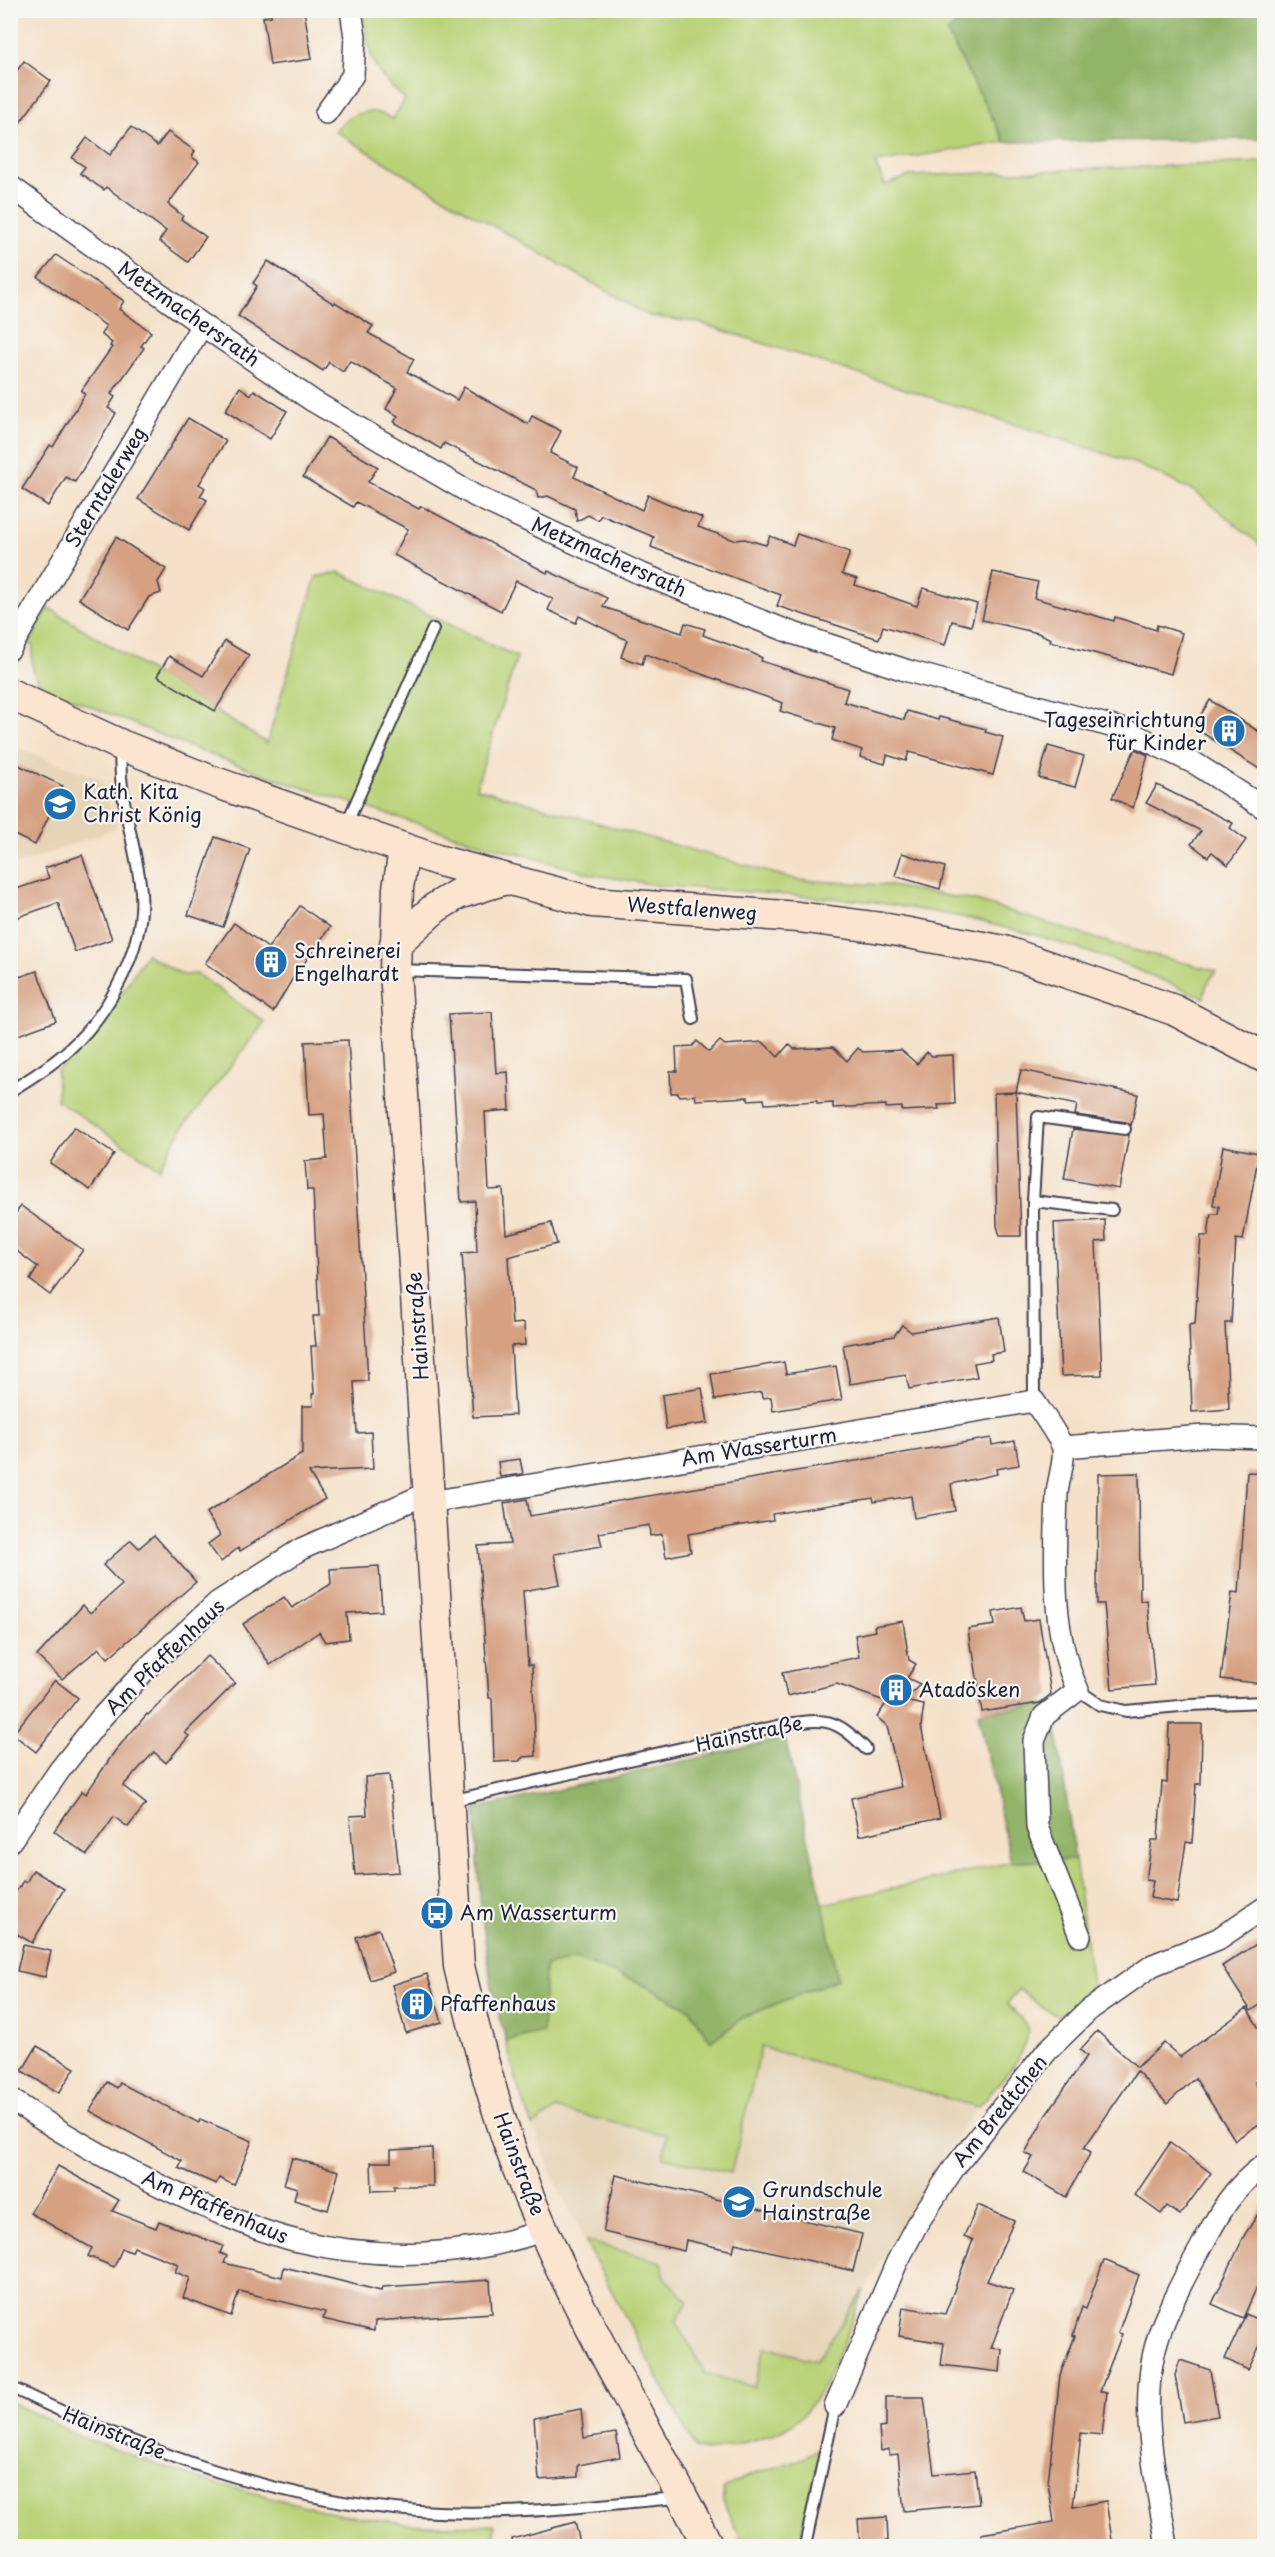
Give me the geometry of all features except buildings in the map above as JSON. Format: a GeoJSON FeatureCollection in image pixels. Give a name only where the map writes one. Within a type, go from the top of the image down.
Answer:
{"type":"FeatureCollection","features":[{"type":"Feature","properties":{"kind":"street"},"geometry":{"type":"LineString","coordinates":[[326,113],[353,75],[355,37],[351,10]]}},
{"type":"Feature","properties":{"kind":"street","name":"Metzmachersrath"},"geometry":{"type":"LineString","coordinates":[[10,186],[202,325],[313,401],[475,496],[629,568],[789,632],[897,667],[1125,730],[1196,764],[1264,808]]}},
{"type":"Feature","properties":{"kind":"street","name":"Sterntalerweg"},"geometry":{"type":"LineString","coordinates":[[10,649],[202,325]]}},
{"type":"Feature","properties":{"kind":"street","name":"Westfalenweg"},"geometry":{"type":"LineString","coordinates":[[10,694],[121,745],[404,850],[592,902],[798,917],[882,928],[1004,951],[1174,1010],[1264,1057]]}},
{"type":"Feature","properties":{"kind":"street","name":"Hainstraße"},"geometry":{"type":"LineString","coordinates":[[404,850],[398,888],[395,957],[459,1966],[482,2063],[512,2154],[544,2230],[613,2368],[708,2547]]}},
{"type":"Feature","properties":{"kind":"street"},"geometry":{"type":"LineString","coordinates":[[395,957],[435,908],[458,894],[506,879]]}},
{"type":"Feature","properties":{"kind":"street"},"geometry":{"type":"LineString","coordinates":[[1034,1401],[1063,1447],[1057,1491],[1056,1551],[1060,1634],[1068,1670],[1078,1690],[1044,1716],[1034,1741],[1037,1827],[1080,1936]]}},
{"type":"Feature","properties":{"kind":"street","name":"Am Wasserturm"},"geometry":{"type":"LineString","coordinates":[[429,1497],[1034,1401]]}},
{"type":"Feature","properties":{"kind":"street"},"geometry":{"type":"LineString","coordinates":[[1063,1447],[1204,1436],[1264,1438]]}},
{"type":"Feature","properties":{"kind":"street","name":"Am Pfaffenhaus"},"geometry":{"type":"LineString","coordinates":[[10,1842],[59,1771],[100,1719],[147,1668],[218,1602],[301,1549],[429,1497]]}},
{"type":"Feature","properties":{"kind":"street","name":"Am Bredtchen"},"geometry":{"type":"LineString","coordinates":[[835,2406],[897,2262],[917,2224],[954,2168],[1047,2051],[1089,2010],[1154,1965],[1218,1939],[1264,1908]]}},
{"type":"Feature","properties":{"kind":"street","name":"Am Pfaffenhaus"},"geometry":{"type":"LineString","coordinates":[[10,2099],[117,2165],[174,2194],[246,2224],[297,2241],[391,2253],[448,2251],[511,2242],[544,2230]]}},
{"type":"Feature","properties":{"kind":"street"},"geometry":{"type":"LineString","coordinates":[[1167,2547],[1150,2439],[1148,2398],[1152,2364],[1161,2330],[1170,2309],[1228,2197],[1264,2165]]}},
{"type":"Feature","properties":{"kind":"lane"},"geometry":{"type":"LineString","coordinates":[[344,828],[433,629]]}},
{"type":"Feature","properties":{"kind":"lane"},"geometry":{"type":"LineString","coordinates":[[10,1091],[67,1051],[102,1014],[124,974],[139,929],[141,886],[119,774],[121,745]]}},
{"type":"Feature","properties":{"kind":"lane"},"geometry":{"type":"LineString","coordinates":[[395,957],[686,979],[693,1019]]}},
{"type":"Feature","properties":{"kind":"lane"},"geometry":{"type":"LineString","coordinates":[[1034,1401],[1033,1201],[1038,1117],[1125,1129]]}},
{"type":"Feature","properties":{"kind":"lane"},"geometry":{"type":"LineString","coordinates":[[1033,1201],[1112,1210]]}},
{"type":"Feature","properties":{"kind":"lane"},"geometry":{"type":"LineString","coordinates":[[1078,1690],[1100,1705],[1126,1711],[1191,1704],[1264,1702]]}},
{"type":"Feature","properties":{"kind":"lane","name":"Hainstraße"},"geometry":{"type":"LineString","coordinates":[[447,1802],[816,1719],[845,1728],[866,1749]]}},
{"type":"Feature","properties":{"kind":"lane","name":"Hainstraße"},"geometry":{"type":"LineString","coordinates":[[10,2387],[82,2422],[150,2449],[248,2481],[362,2506],[438,2512],[491,2512],[683,2497]]}},
{"type":"Feature","properties":{"kind":"lane"},"geometry":{"type":"LineString","coordinates":[[805,2547],[835,2406]]}},
{"type":"Feature","properties":{"kind":"shaded area","name":"Kath. Kita Christ König"},"geometry":{"type":"Polygon","coordinates":[[[11,743],[25,751],[101,779],[117,828],[11,867],[11,743]]]}},
{"type":"Feature","properties":{"kind":"shaded area","name":"Grundschule Hainstraße"},"geometry":{"type":"Polygon","coordinates":[[[761,2047],[978,2107],[930,2175],[864,2290],[816,2361],[755,2387],[705,2374],[676,2321],[688,2302],[665,2277],[662,2262],[585,2241],[552,2175],[533,2126],[556,2109],[668,2135],[663,2156],[761,2047]]]}},
{"type":"Feature","properties":{"kind":"green space"},"geometry":{"type":"Polygon","coordinates":[[[363,11],[975,11],[947,33],[1005,142],[875,163],[885,185],[910,176],[1264,162],[1264,548],[1196,492],[1137,464],[700,323],[649,316],[409,177],[335,131],[348,119],[362,113],[377,113],[393,119],[405,99],[377,69],[367,39],[363,11]]]}},
{"type":"Feature","properties":{"kind":"green space"},"geometry":{"type":"Polygon","coordinates":[[[975,11],[1264,11],[1264,139],[1005,142],[947,32],[975,11]]]}},
{"type":"Feature","properties":{"kind":"green space"},"geometry":{"type":"Polygon","coordinates":[[[339,572],[517,657],[476,788],[797,880],[885,885],[976,901],[1130,949],[1216,971],[1206,986],[1204,998],[1119,962],[1035,935],[962,917],[869,901],[657,885],[595,875],[473,841],[291,784],[190,747],[46,688],[35,675],[32,664],[33,646],[29,643],[49,608],[267,743],[316,577],[339,572]]]}},
{"type":"Feature","properties":{"kind":"green space"},"geometry":{"type":"Polygon","coordinates":[[[146,954],[183,975],[197,974],[265,1022],[181,1130],[159,1168],[57,1100],[57,1070],[83,1046],[95,1031],[146,954]]]}},
{"type":"Feature","properties":{"kind":"green space"},"geometry":{"type":"Polygon","coordinates":[[[1053,1703],[1075,1860],[1011,1862],[978,1713],[1053,1703]]]}},
{"type":"Feature","properties":{"kind":"green space"},"geometry":{"type":"Polygon","coordinates":[[[785,1738],[823,1904],[837,1979],[744,2017],[711,2042],[690,2009],[638,1982],[576,1959],[545,1966],[543,2032],[506,2041],[491,1982],[481,1910],[475,1809],[785,1738]]]}},
{"type":"Feature","properties":{"kind":"green space"},"geometry":{"type":"Polygon","coordinates":[[[1075,1860],[1093,1993],[1076,2006],[1058,2015],[1044,2009],[1019,1989],[1007,2004],[1026,2025],[1028,2034],[1025,2045],[1011,2068],[978,2107],[761,2047],[731,2173],[663,2157],[667,2135],[556,2109],[533,2126],[520,2093],[506,2041],[543,2032],[545,1966],[576,1959],[638,1982],[690,2009],[711,2042],[744,2017],[837,1979],[823,1904],[1011,1862],[1075,1860]]]}},
{"type":"Feature","properties":{"kind":"green space"},"geometry":{"type":"Polygon","coordinates":[[[585,2241],[662,2262],[665,2278],[688,2302],[676,2321],[705,2373],[754,2387],[765,2347],[816,2361],[864,2290],[841,2349],[821,2390],[808,2408],[794,2422],[777,2432],[706,2452],[696,2449],[585,2241]]]}},
{"type":"Feature","properties":{"kind":"green space"},"geometry":{"type":"Polygon","coordinates":[[[11,2402],[88,2440],[199,2479],[337,2514],[426,2526],[495,2525],[493,2546],[11,2546],[11,2402]]]}},
{"type":"Feature","properties":{"kind":"green space"},"geometry":{"type":"Polygon","coordinates":[[[818,2449],[821,2455],[798,2546],[743,2546],[723,2501],[723,2490],[743,2478],[794,2461],[818,2449]]]}},
{"type":"Feature","properties":{"kind":"place","name":"Tageseinrichtung für Kinder"},"geometry":{"type":"Point","coordinates":[1229,731]}},
{"type":"Feature","properties":{"kind":"place","name":"Kath. Kita Christ König"},"geometry":{"type":"Point","coordinates":[60,804]}},
{"type":"Feature","properties":{"kind":"place","name":"Schreinerei Engelhardt"},"geometry":{"type":"Point","coordinates":[271,962]}},
{"type":"Feature","properties":{"kind":"place","name":"Atadösken"},"geometry":{"type":"Point","coordinates":[896,1690]}},
{"type":"Feature","properties":{"kind":"place","name":"Am Wasserturm"},"geometry":{"type":"Point","coordinates":[437,1913]}},
{"type":"Feature","properties":{"kind":"place","name":"Pfaffenhaus"},"geometry":{"type":"Point","coordinates":[417,2004]}},
{"type":"Feature","properties":{"kind":"place","name":"Grundschule Hainstraße"},"geometry":{"type":"Point","coordinates":[739,2202]}}]}
